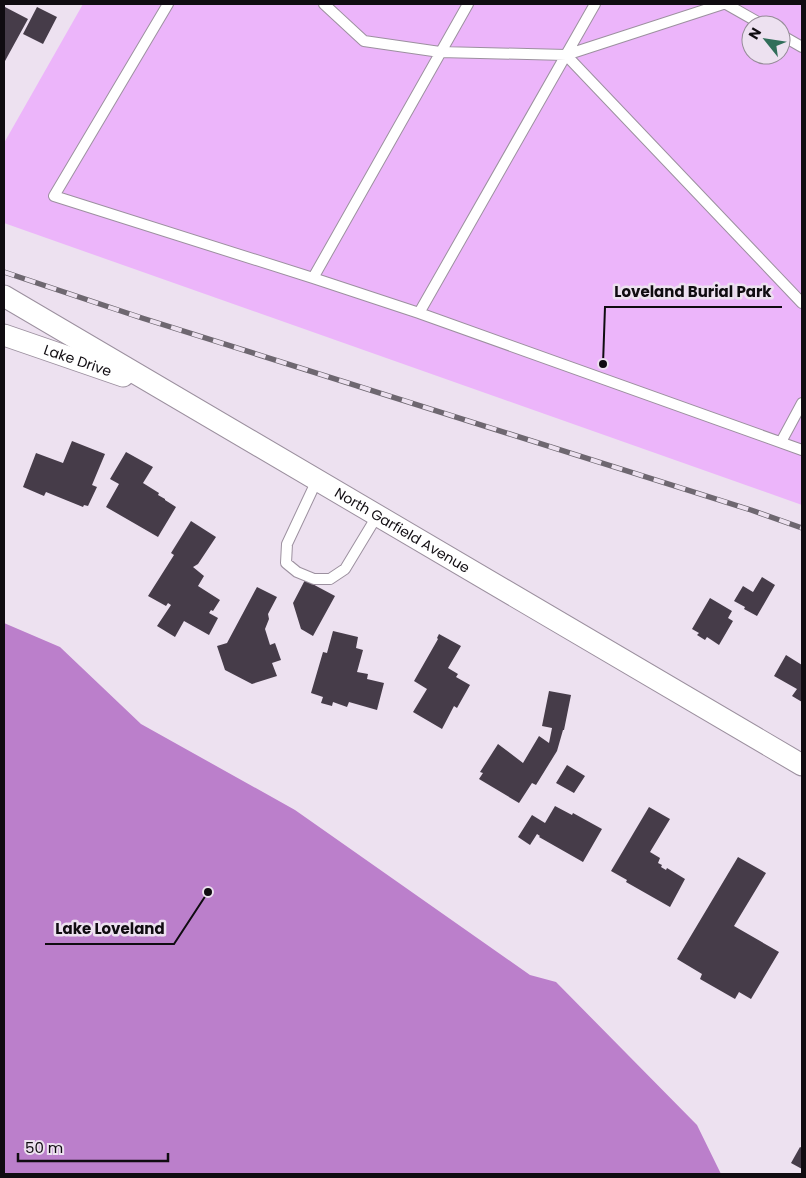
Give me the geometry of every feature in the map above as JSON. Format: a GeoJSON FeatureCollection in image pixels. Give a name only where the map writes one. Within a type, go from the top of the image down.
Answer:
{"type":"FeatureCollection","features":[{"type":"Feature","properties":{"kind":"street","name":"North Garfield Avenue"},"geometry":{"type":"LineString","coordinates":[[4,296],[802,765]]}},
{"type":"Feature","properties":{"kind":"street","name":"Lake Drive"},"geometry":{"type":"LineString","coordinates":[[4,335],[114,374],[152,384]]}},
{"type":"Feature","properties":{"kind":"lane"},"geometry":{"type":"LineString","coordinates":[[168,4],[54,196],[419,313],[802,450]]}},
{"type":"Feature","properties":{"kind":"lane"},"geometry":{"type":"LineString","coordinates":[[324,4],[364,41],[440,52],[566,55],[725,4],[745,15]]}},
{"type":"Feature","properties":{"kind":"lane"},"geometry":{"type":"LineString","coordinates":[[313,278],[468,4]]}},
{"type":"Feature","properties":{"kind":"lane"},"geometry":{"type":"LineString","coordinates":[[419,313],[595,4]]}},
{"type":"Feature","properties":{"kind":"lane"},"geometry":{"type":"LineString","coordinates":[[791,41],[802,47]]}},
{"type":"Feature","properties":{"kind":"lane"},"geometry":{"type":"LineString","coordinates":[[566,55],[802,303]]}},
{"type":"Feature","properties":{"kind":"lane"},"geometry":{"type":"LineString","coordinates":[[782,442],[802,403]]}},
{"type":"Feature","properties":{"kind":"lane"},"geometry":{"type":"LineString","coordinates":[[317,480],[287,544],[286,563],[297,572],[314,579],[330,579],[345,570],[377,516]]}},
{"type":"Feature","properties":{"kind":"shaded area"},"geometry":{"type":"Polygon","coordinates":[[[83,4],[802,4],[802,505],[4,223],[4,143],[83,4]]]}},
{"type":"Feature","properties":{"kind":"shaded area"},"geometry":{"type":"Polygon","coordinates":[[[4,623],[60,647],[141,724],[295,810],[530,975],[556,982],[697,1125],[721,1174],[4,1174],[4,623]]]}},
{"type":"Feature","properties":{"kind":"building"},"geometry":{"type":"Polygon","coordinates":[[[5,7],[28,19],[5,61],[4,10],[5,7]]]}},
{"type":"Feature","properties":{"kind":"building"},"geometry":{"type":"Polygon","coordinates":[[[37,7],[57,17],[43,44],[23,34],[37,7]]]}},
{"type":"Feature","properties":{"kind":"building"},"geometry":{"type":"Polygon","coordinates":[[[72,441],[105,454],[92,485],[97,487],[88,506],[84,505],[83,507],[46,492],[44,496],[23,487],[36,453],[63,463],[72,441]]]}},
{"type":"Feature","properties":{"kind":"building"},"geometry":{"type":"Polygon","coordinates":[[[126,452],[153,467],[143,483],[176,507],[158,537],[106,507],[119,484],[110,479],[126,452]]]}},
{"type":"Feature","properties":{"kind":"building"},"geometry":{"type":"Polygon","coordinates":[[[191,521],[216,537],[198,564],[193,567],[204,576],[198,586],[220,600],[213,611],[211,610],[209,613],[218,618],[209,635],[184,621],[175,637],[157,626],[171,605],[168,603],[166,606],[148,596],[174,555],[171,553],[191,521]]]}},
{"type":"Feature","properties":{"kind":"building"},"geometry":{"type":"Polygon","coordinates":[[[762,577],[775,585],[757,616],[734,601],[743,586],[753,592],[762,577]]]}},
{"type":"Feature","properties":{"kind":"building"},"geometry":{"type":"Polygon","coordinates":[[[305,580],[335,596],[313,636],[301,629],[293,603],[305,580]]]}},
{"type":"Feature","properties":{"kind":"building"},"geometry":{"type":"Polygon","coordinates":[[[257,587],[277,597],[268,614],[269,619],[265,629],[270,645],[275,643],[281,660],[272,663],[277,676],[252,684],[225,670],[217,646],[227,643],[257,587]]]}},
{"type":"Feature","properties":{"kind":"building"},"geometry":{"type":"Polygon","coordinates":[[[710,598],[732,611],[728,618],[733,621],[719,645],[707,637],[705,640],[692,629],[710,598]]]}},
{"type":"Feature","properties":{"kind":"building"},"geometry":{"type":"Polygon","coordinates":[[[333,631],[358,637],[356,648],[363,650],[357,672],[368,674],[367,679],[384,683],[377,710],[349,702],[347,707],[333,702],[332,706],[321,703],[323,697],[311,693],[323,652],[327,653],[333,631]]]}},
{"type":"Feature","properties":{"kind":"building"},"geometry":{"type":"Polygon","coordinates":[[[439,634],[461,646],[448,668],[458,674],[456,677],[470,685],[457,708],[454,706],[442,729],[413,712],[427,689],[414,681],[439,634]]]}},
{"type":"Feature","properties":{"kind":"building"},"geometry":{"type":"Polygon","coordinates":[[[786,655],[802,665],[802,702],[792,696],[797,689],[774,676],[786,655]]]}},
{"type":"Feature","properties":{"kind":"building"},"geometry":{"type":"Polygon","coordinates":[[[549,691],[571,695],[564,730],[557,751],[536,785],[532,783],[519,803],[479,779],[483,773],[480,772],[498,744],[523,763],[539,736],[549,743],[552,728],[542,726],[549,691]]]}},
{"type":"Feature","properties":{"kind":"building"},"geometry":{"type":"Polygon","coordinates":[[[567,765],[585,776],[574,793],[556,783],[567,765]]]}},
{"type":"Feature","properties":{"kind":"building"},"geometry":{"type":"Polygon","coordinates":[[[555,806],[572,815],[573,813],[602,829],[583,862],[539,837],[537,834],[530,845],[518,837],[532,815],[545,823],[555,806]]]}},
{"type":"Feature","properties":{"kind":"building"},"geometry":{"type":"Polygon","coordinates":[[[649,807],[670,819],[650,852],[660,858],[658,863],[662,865],[661,867],[666,870],[667,868],[685,879],[670,907],[626,882],[627,880],[611,871],[649,807]]]}},
{"type":"Feature","properties":{"kind":"building"},"geometry":{"type":"Polygon","coordinates":[[[738,857],[766,873],[734,926],[779,952],[751,999],[739,992],[735,999],[700,979],[702,974],[677,959],[738,857]]]}},
{"type":"Feature","properties":{"kind":"building"},"geometry":{"type":"Polygon","coordinates":[[[800,1147],[802,1148],[802,1169],[791,1163],[800,1147]]]}},
{"type":"Feature","properties":{"kind":"railway"},"geometry":{"type":"LineString","coordinates":[[4,272],[142,318],[751,510],[802,528]]}},
{"type":"Feature","properties":{"kind":"place","name":"Loveland Burial Park"},"geometry":{"type":"Point","coordinates":[603,364]}},
{"type":"Feature","properties":{"kind":"place","name":"Lake Loveland"},"geometry":{"type":"Point","coordinates":[208,892]}}]}
